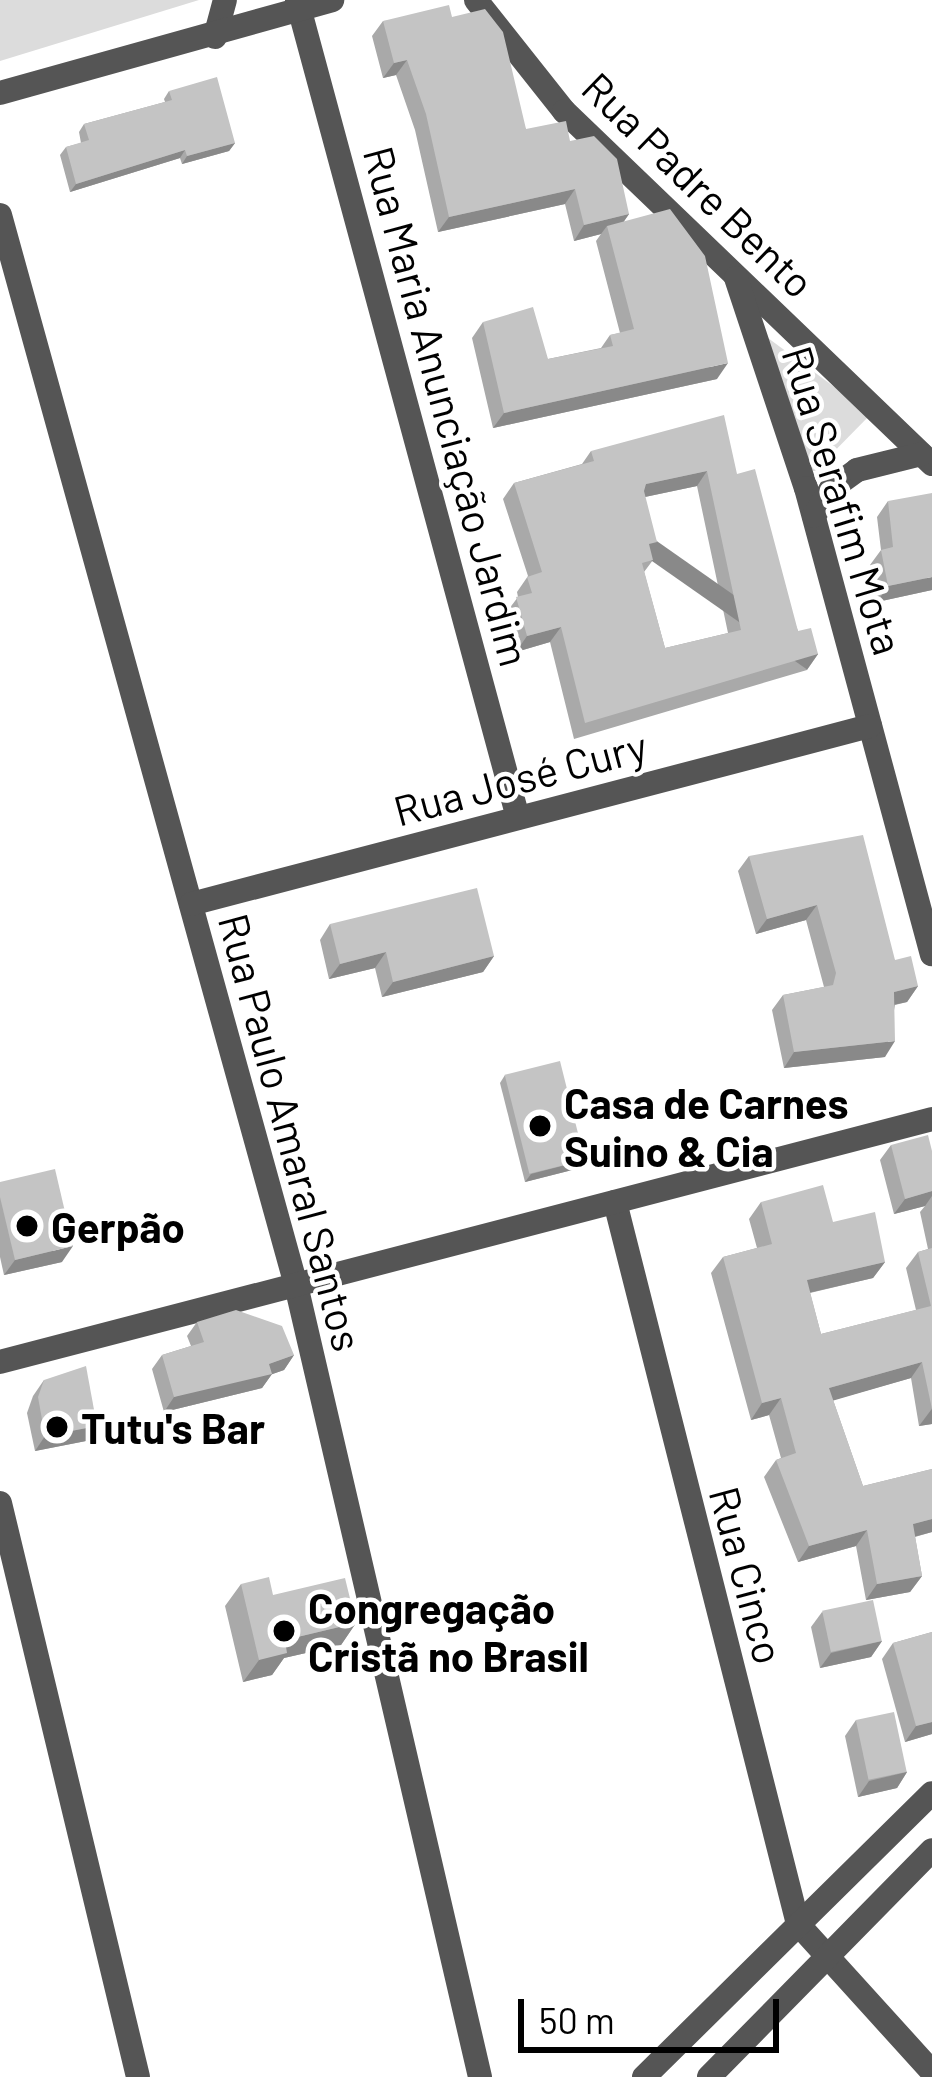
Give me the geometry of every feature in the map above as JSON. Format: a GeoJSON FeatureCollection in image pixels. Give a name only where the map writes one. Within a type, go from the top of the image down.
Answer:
{"type":"FeatureCollection","features":[{"type":"Feature","properties":{"kind":"street"},"geometry":{"type":"LineString","coordinates":[[214,37],[225,0]]}},
{"type":"Feature","properties":{"kind":"street"},"geometry":{"type":"LineString","coordinates":[[0,93],[214,37],[332,0]]}},
{"type":"Feature","properties":{"kind":"street","name":"Rua Padre Bento"},"geometry":{"type":"LineString","coordinates":[[476,0],[564,111],[926,459]]}},
{"type":"Feature","properties":{"kind":"street","name":"Rua Maria Anunciação Jardim"},"geometry":{"type":"LineString","coordinates":[[299,7],[518,818]]}},
{"type":"Feature","properties":{"kind":"street","name":"Rua Paulo Amaral Santos"},"geometry":{"type":"LineString","coordinates":[[0,215],[296,1285],[480,2077]]}},
{"type":"Feature","properties":{"kind":"street","name":"Rua Serafim Mota"},"geometry":{"type":"LineString","coordinates":[[736,278],[814,516],[932,954]]}},
{"type":"Feature","properties":{"kind":"street"},"geometry":{"type":"LineString","coordinates":[[814,516],[831,489],[857,470],[926,459]]}},
{"type":"Feature","properties":{"kind":"street","name":"Rua José Cury"},"geometry":{"type":"LineString","coordinates":[[190,904],[870,726]]}},
{"type":"Feature","properties":{"kind":"street"},"geometry":{"type":"LineString","coordinates":[[0,1362],[932,1119]]}},
{"type":"Feature","properties":{"kind":"street","name":"Rua Cinco"},"geometry":{"type":"LineString","coordinates":[[615,1202],[798,1924],[932,2072]]}},
{"type":"Feature","properties":{"kind":"street"},"geometry":{"type":"LineString","coordinates":[[0,1503],[138,2077]]}},
{"type":"Feature","properties":{"kind":"street"},"geometry":{"type":"LineString","coordinates":[[644,2077],[932,1793]]}},
{"type":"Feature","properties":{"kind":"street"},"geometry":{"type":"LineString","coordinates":[[709,2077],[932,1850]]}},
{"type":"Feature","properties":{"kind":"shaded area"},"geometry":{"type":"Polygon","coordinates":[[[0,0],[199,0],[0,61],[0,0]]]}},
{"type":"Feature","properties":{"kind":"shaded area"},"geometry":{"type":"Polygon","coordinates":[[[768,338],[871,414],[815,471],[809,471],[768,338]]]}},
{"type":"Feature","properties":{"kind":"building"},"geometry":{"type":"Polygon","coordinates":[[[449,5],[452,17],[485,9],[503,32],[526,129],[566,121],[570,141],[594,136],[617,159],[629,214],[584,225],[575,189],[449,217],[426,114],[407,60],[394,63],[383,21],[449,5]]]}},
{"type":"Feature","properties":{"kind":"building"},"geometry":{"type":"Polygon","coordinates":[[[217,77],[235,143],[187,156],[185,150],[76,184],[66,147],[89,140],[84,124],[172,100],[169,91],[217,77]]]}},
{"type":"Feature","properties":{"kind":"building"},"geometry":{"type":"Polygon","coordinates":[[[670,209],[705,256],[728,363],[504,413],[483,322],[533,307],[548,359],[613,346],[610,335],[634,329],[607,226],[670,209]]]}},
{"type":"Feature","properties":{"kind":"building"},"geometry":{"type":"Polygon","coordinates":[[[724,415],[737,474],[755,469],[798,631],[811,628],[818,654],[585,723],[561,627],[527,636],[516,597],[532,593],[527,577],[542,572],[514,483],[594,461],[591,451],[724,415]],[[707,471],[646,484],[657,542],[649,544],[653,560],[642,563],[665,648],[741,630],[707,471]]]}},
{"type":"Feature","properties":{"kind":"building"},"geometry":{"type":"Polygon","coordinates":[[[932,493],[932,577],[888,586],[881,550],[893,547],[888,501],[932,493]]]}},
{"type":"Feature","properties":{"kind":"building"},"geometry":{"type":"Polygon","coordinates":[[[863,835],[895,960],[911,956],[918,986],[894,992],[895,1041],[794,1052],[783,995],[833,985],[836,973],[817,905],[767,919],[749,856],[863,835]]]}},
{"type":"Feature","properties":{"kind":"building"},"geometry":{"type":"Polygon","coordinates":[[[477,888],[494,956],[393,982],[386,952],[340,964],[330,924],[477,888]]]}},
{"type":"Feature","properties":{"kind":"building","name":"Casa de Carnes Suino & Cia"},"geometry":{"type":"Polygon","coordinates":[[[560,1061],[585,1160],[529,1174],[505,1075],[560,1061]]]}},
{"type":"Feature","properties":{"kind":"building"},"geometry":{"type":"Polygon","coordinates":[[[928,1135],[932,1191],[905,1199],[891,1145],[928,1135]]]}},
{"type":"Feature","properties":{"kind":"building","name":"Gerpão"},"geometry":{"type":"Polygon","coordinates":[[[55,1169],[73,1246],[15,1260],[0,1182],[55,1169]]]}},
{"type":"Feature","properties":{"kind":"building"},"geometry":{"type":"Polygon","coordinates":[[[823,1185],[833,1222],[875,1212],[885,1262],[807,1280],[821,1334],[931,1306],[918,1252],[932,1248],[932,1409],[922,1362],[829,1388],[863,1486],[932,1469],[932,1519],[913,1524],[922,1576],[877,1584],[867,1530],[809,1546],[776,1460],[796,1453],[781,1398],[762,1403],[723,1257],[772,1244],[761,1202],[823,1185]]]}},
{"type":"Feature","properties":{"kind":"building"},"geometry":{"type":"Polygon","coordinates":[[[236,1310],[282,1326],[294,1355],[269,1364],[272,1374],[174,1397],[162,1355],[204,1342],[197,1322],[236,1310]]]}},
{"type":"Feature","properties":{"kind":"building"},"geometry":{"type":"Polygon","coordinates":[[[86,1366],[97,1426],[45,1436],[38,1397],[44,1380],[86,1366]]]}},
{"type":"Feature","properties":{"kind":"building"},"geometry":{"type":"Polygon","coordinates":[[[269,1577],[273,1595],[345,1578],[356,1623],[285,1640],[287,1653],[259,1660],[241,1584],[269,1577]]]}},
{"type":"Feature","properties":{"kind":"building"},"geometry":{"type":"Polygon","coordinates":[[[873,1600],[882,1641],[831,1652],[822,1611],[873,1600]]]}},
{"type":"Feature","properties":{"kind":"building"},"geometry":{"type":"Polygon","coordinates":[[[932,1632],[932,1722],[916,1726],[893,1643],[932,1632]]]}},
{"type":"Feature","properties":{"kind":"building"},"geometry":{"type":"Polygon","coordinates":[[[894,1712],[907,1772],[869,1780],[856,1720],[894,1712]]]}},
{"type":"Feature","properties":{"kind":"place","name":"Casa de Carnes Suino & Cia"},"geometry":{"type":"Point","coordinates":[540,1126]}},
{"type":"Feature","properties":{"kind":"place","name":"Gerpão"},"geometry":{"type":"Point","coordinates":[27,1226]}},
{"type":"Feature","properties":{"kind":"place","name":"Tutu's Bar"},"geometry":{"type":"Point","coordinates":[57,1427]}},
{"type":"Feature","properties":{"kind":"place","name":"Congregação Cristã no Brasil"},"geometry":{"type":"Point","coordinates":[284,1631]}}]}
